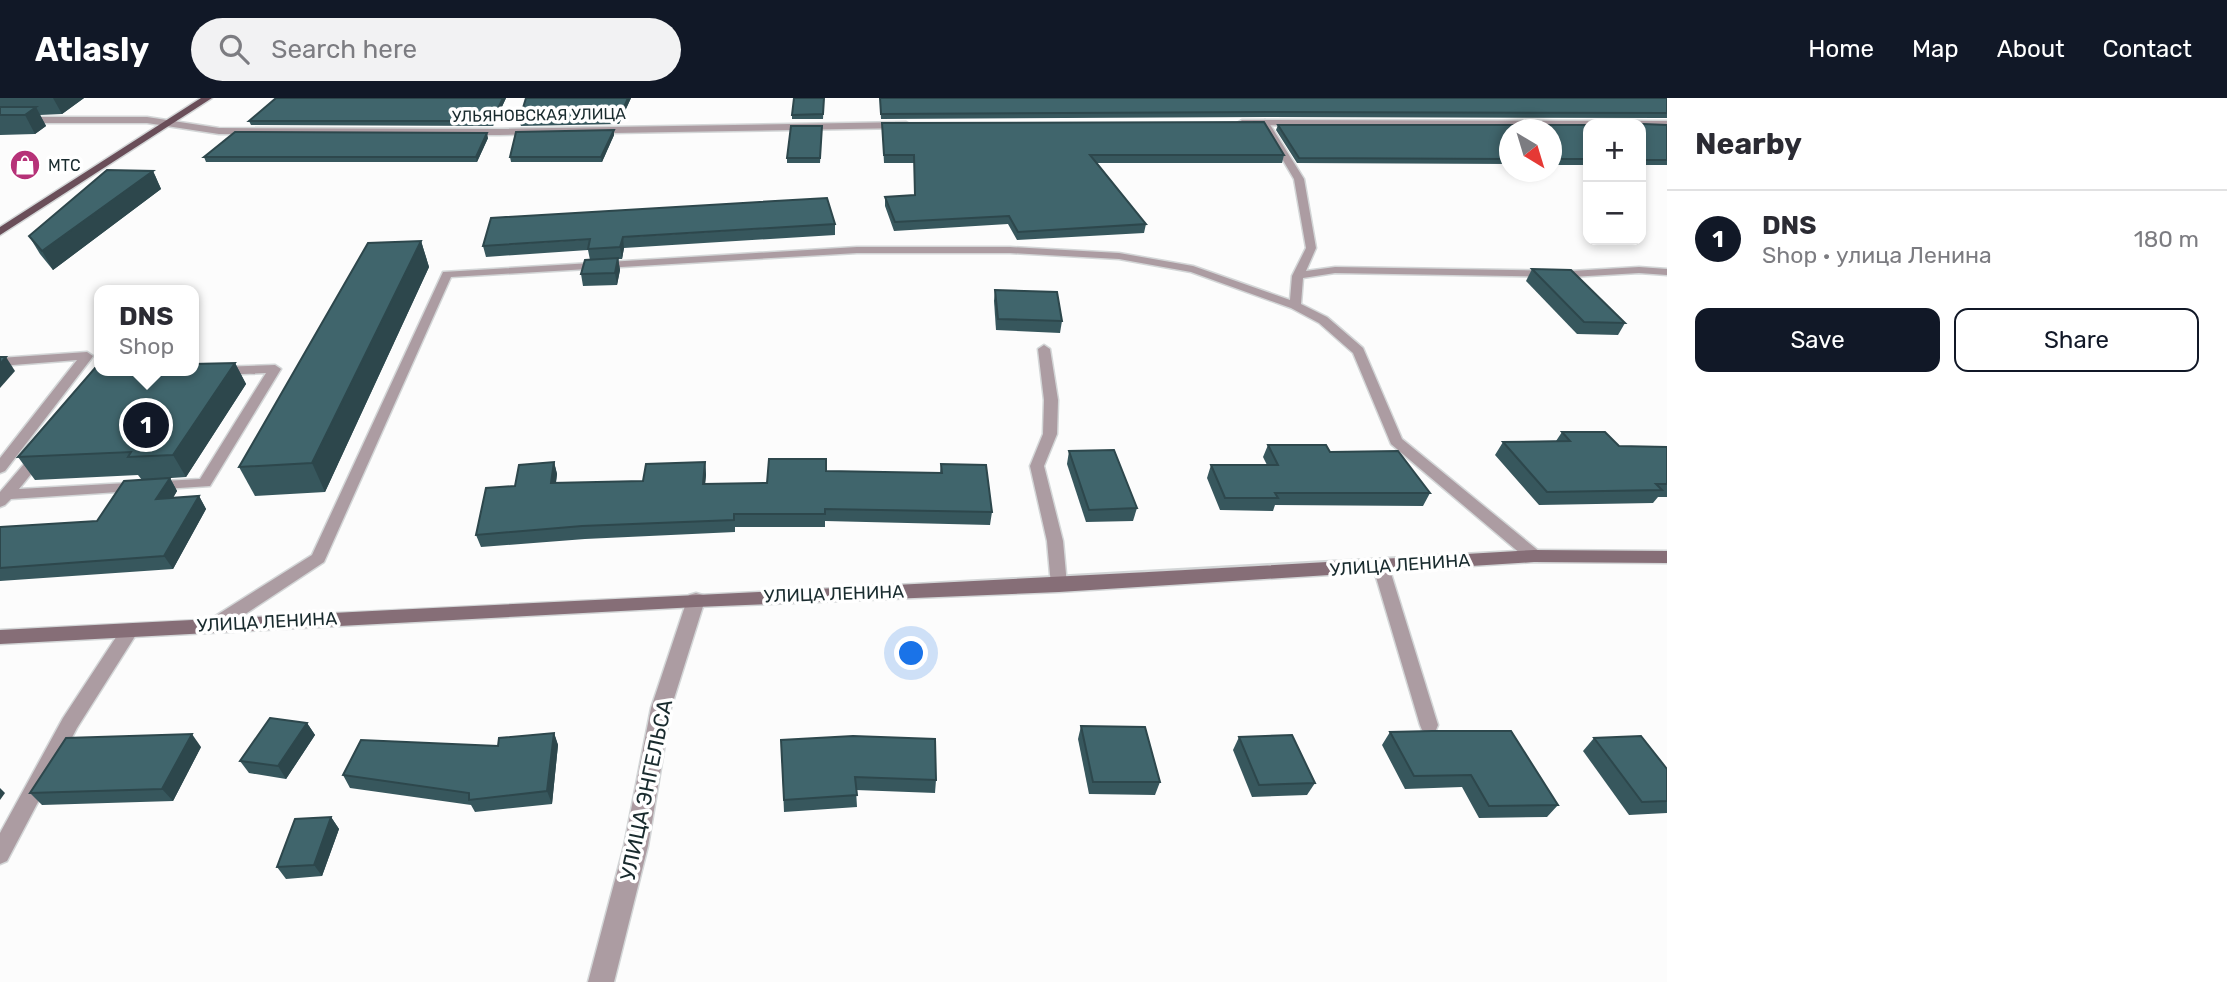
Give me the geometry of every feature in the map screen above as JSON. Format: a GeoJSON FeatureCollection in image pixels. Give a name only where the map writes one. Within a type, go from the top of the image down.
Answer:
{"type":"FeatureCollection","features":[{"type":"Feature","properties":{"kind":"main road"},"geometry":{"type":"LineString","coordinates":[[0,232],[207,98]]}},
{"type":"Feature","properties":{"kind":"main road","name":"УЛИЦА ЛЕНИНА"},"geometry":{"type":"LineString","coordinates":[[0,637],[696,600],[1059,585],[1534,556],[1667,557]]}},
{"type":"Feature","properties":{"kind":"street","name":"УЛЬЯНОВСКАЯ УЛИЦА"},"geometry":{"type":"LineString","coordinates":[[0,120],[147,120],[219,131],[472,132],[919,125]]}},
{"type":"Feature","properties":{"kind":"street"},"geometry":{"type":"LineString","coordinates":[[1237,123],[1667,124]]}},
{"type":"Feature","properties":{"kind":"street","name":"УЛИЦА ЭНГЕЛЬСА"},"geometry":{"type":"LineString","coordinates":[[601,982],[636,846],[661,708],[696,600]]}},
{"type":"Feature","properties":{"kind":"lane"},"geometry":{"type":"LineString","coordinates":[[1265,123],[1299,179],[1311,248],[1297,276],[1295,306]]}},
{"type":"Feature","properties":{"kind":"lane"},"geometry":{"type":"LineString","coordinates":[[215,625],[318,558],[447,274],[857,250],[1010,250],[1119,256],[1193,270],[1295,306],[1323,320],[1359,351],[1396,441],[1534,556]]}},
{"type":"Feature","properties":{"kind":"lane"},"geometry":{"type":"LineString","coordinates":[[1297,276],[1335,270],[1572,274],[1639,270],[1667,272]]}},
{"type":"Feature","properties":{"kind":"lane"},"geometry":{"type":"LineString","coordinates":[[1044,349],[1051,400],[1050,434],[1037,466],[1055,541],[1059,585]]}},
{"type":"Feature","properties":{"kind":"lane"},"geometry":{"type":"LineString","coordinates":[[0,362],[87,356],[0,468]]}},
{"type":"Feature","properties":{"kind":"lane"},"geometry":{"type":"LineString","coordinates":[[4,498],[205,483],[275,369],[199,371]]}},
{"type":"Feature","properties":{"kind":"lane"},"geometry":{"type":"LineString","coordinates":[[4,498],[49,444]]}},
{"type":"Feature","properties":{"kind":"lane"},"geometry":{"type":"LineString","coordinates":[[1381,567],[1429,725]]}},
{"type":"Feature","properties":{"kind":"lane"},"geometry":{"type":"LineString","coordinates":[[0,854],[70,723],[130,630]]}},
{"type":"Feature","properties":{"kind":"building"},"geometry":{"type":"Polygon","coordinates":[[[276,98],[503,98],[492,121],[249,121],[276,98]]]}},
{"type":"Feature","properties":{"kind":"building"},"geometry":{"type":"Polygon","coordinates":[[[526,98],[628,98],[619,119],[519,121],[526,98]]]}},
{"type":"Feature","properties":{"kind":"building"},"geometry":{"type":"Polygon","coordinates":[[[794,98],[824,98],[823,114],[792,115],[794,98]]]}},
{"type":"Feature","properties":{"kind":"building"},"geometry":{"type":"Polygon","coordinates":[[[880,98],[1667,98],[1667,113],[881,114],[880,98]]]}},
{"type":"Feature","properties":{"kind":"building"},"geometry":{"type":"Polygon","coordinates":[[[0,107],[36,107],[25,115],[0,115],[0,107]]]}},
{"type":"Feature","properties":{"kind":"building"},"geometry":{"type":"Polygon","coordinates":[[[1264,122],[1284,155],[1090,155],[1146,224],[1018,232],[1009,216],[895,222],[885,197],[915,195],[914,155],[884,155],[882,123],[1264,122]]]}},
{"type":"Feature","properties":{"kind":"building"},"geometry":{"type":"Polygon","coordinates":[[[1646,124],[1667,125],[1667,160],[1646,160],[1646,124]]]}},
{"type":"Feature","properties":{"kind":"building"},"geometry":{"type":"Polygon","coordinates":[[[1278,125],[1499,125],[1499,159],[1299,158],[1278,125]]]}},
{"type":"Feature","properties":{"kind":"building"},"geometry":{"type":"Polygon","coordinates":[[[1562,125],[1583,125],[1583,159],[1562,159],[1562,125]]]}},
{"type":"Feature","properties":{"kind":"building"},"geometry":{"type":"Polygon","coordinates":[[[791,126],[822,126],[820,158],[787,158],[791,126]]]}},
{"type":"Feature","properties":{"kind":"building"},"geometry":{"type":"Polygon","coordinates":[[[614,130],[601,157],[510,157],[516,132],[614,130]]]}},
{"type":"Feature","properties":{"kind":"building"},"geometry":{"type":"Polygon","coordinates":[[[235,132],[487,133],[476,157],[204,157],[235,132]]]}},
{"type":"Feature","properties":{"kind":"building"},"geometry":{"type":"Polygon","coordinates":[[[107,170],[153,171],[42,251],[29,236],[107,170]]]}},
{"type":"Feature","properties":{"kind":"building"},"geometry":{"type":"Polygon","coordinates":[[[827,198],[835,224],[623,237],[620,247],[588,249],[590,239],[483,246],[491,218],[827,198]]]}},
{"type":"Feature","properties":{"kind":"building"},"geometry":{"type":"Polygon","coordinates":[[[421,241],[312,463],[239,467],[368,243],[421,241]]]}},
{"type":"Feature","properties":{"kind":"building"},"geometry":{"type":"Polygon","coordinates":[[[618,258],[615,273],[581,274],[585,260],[618,258]]]}},
{"type":"Feature","properties":{"kind":"building"},"geometry":{"type":"Polygon","coordinates":[[[1532,269],[1571,270],[1625,323],[1584,322],[1532,269]]]}},
{"type":"Feature","properties":{"kind":"building"},"geometry":{"type":"Polygon","coordinates":[[[995,290],[1057,292],[1062,321],[998,319],[995,290]]]}},
{"type":"Feature","properties":{"kind":"building"},"geometry":{"type":"Polygon","coordinates":[[[235,363],[173,455],[128,457],[131,452],[18,457],[94,369],[94,376],[199,376],[199,364],[235,363]]]}},
{"type":"Feature","properties":{"kind":"building"},"geometry":{"type":"Polygon","coordinates":[[[1562,432],[1605,432],[1619,446],[1667,447],[1667,484],[1656,484],[1662,490],[1547,492],[1503,442],[1570,441],[1562,432]]]}},
{"type":"Feature","properties":{"kind":"building"},"geometry":{"type":"Polygon","coordinates":[[[1268,445],[1326,445],[1330,452],[1398,451],[1430,493],[1275,493],[1278,498],[1225,498],[1211,465],[1278,465],[1268,445]]]}},
{"type":"Feature","properties":{"kind":"building"},"geometry":{"type":"Polygon","coordinates":[[[1114,450],[1137,508],[1089,510],[1069,451],[1114,450]]]}},
{"type":"Feature","properties":{"kind":"building"},"geometry":{"type":"Polygon","coordinates":[[[769,459],[826,459],[826,471],[942,473],[941,464],[986,465],[992,512],[825,509],[825,514],[734,514],[734,520],[582,526],[476,535],[486,488],[515,486],[519,465],[554,462],[551,483],[643,481],[646,464],[705,462],[703,484],[767,483],[769,459]]]}},
{"type":"Feature","properties":{"kind":"building"},"geometry":{"type":"Polygon","coordinates":[[[170,478],[156,499],[199,496],[164,556],[0,568],[0,527],[97,521],[124,481],[170,478]]]}},
{"type":"Feature","properties":{"kind":"building"},"geometry":{"type":"Polygon","coordinates":[[[270,718],[307,723],[278,766],[240,761],[270,718]]]}},
{"type":"Feature","properties":{"kind":"building"},"geometry":{"type":"Polygon","coordinates":[[[1081,726],[1145,727],[1160,782],[1093,782],[1081,726]]]}},
{"type":"Feature","properties":{"kind":"building"},"geometry":{"type":"Polygon","coordinates":[[[1511,731],[1558,805],[1489,806],[1471,775],[1414,776],[1390,732],[1511,731]]]}},
{"type":"Feature","properties":{"kind":"building"},"geometry":{"type":"Polygon","coordinates":[[[554,733],[547,791],[469,800],[469,793],[343,775],[361,740],[498,746],[499,738],[554,733]]]}},
{"type":"Feature","properties":{"kind":"building"},"geometry":{"type":"Polygon","coordinates":[[[192,734],[162,789],[30,793],[66,738],[192,734]]]}},
{"type":"Feature","properties":{"kind":"building"},"geometry":{"type":"Polygon","coordinates":[[[1292,735],[1315,783],[1259,785],[1239,737],[1292,735]]]}},
{"type":"Feature","properties":{"kind":"building"},"geometry":{"type":"Polygon","coordinates":[[[853,736],[935,739],[936,780],[855,777],[857,795],[784,800],[781,740],[853,736]]]}},
{"type":"Feature","properties":{"kind":"building"},"geometry":{"type":"Polygon","coordinates":[[[1641,736],[1667,769],[1667,801],[1642,802],[1594,738],[1641,736]]]}},
{"type":"Feature","properties":{"kind":"building"},"geometry":{"type":"Polygon","coordinates":[[[331,817],[314,865],[277,867],[295,819],[331,817]]]}},
{"type":"Feature","properties":{"kind":"place","name":"МТС"},"geometry":{"type":"Point","coordinates":[25,165]}},
{"type":"Feature","properties":{"kind":"place","name":"DNS"},"geometry":{"type":"Point","coordinates":[146,425]}}]}
